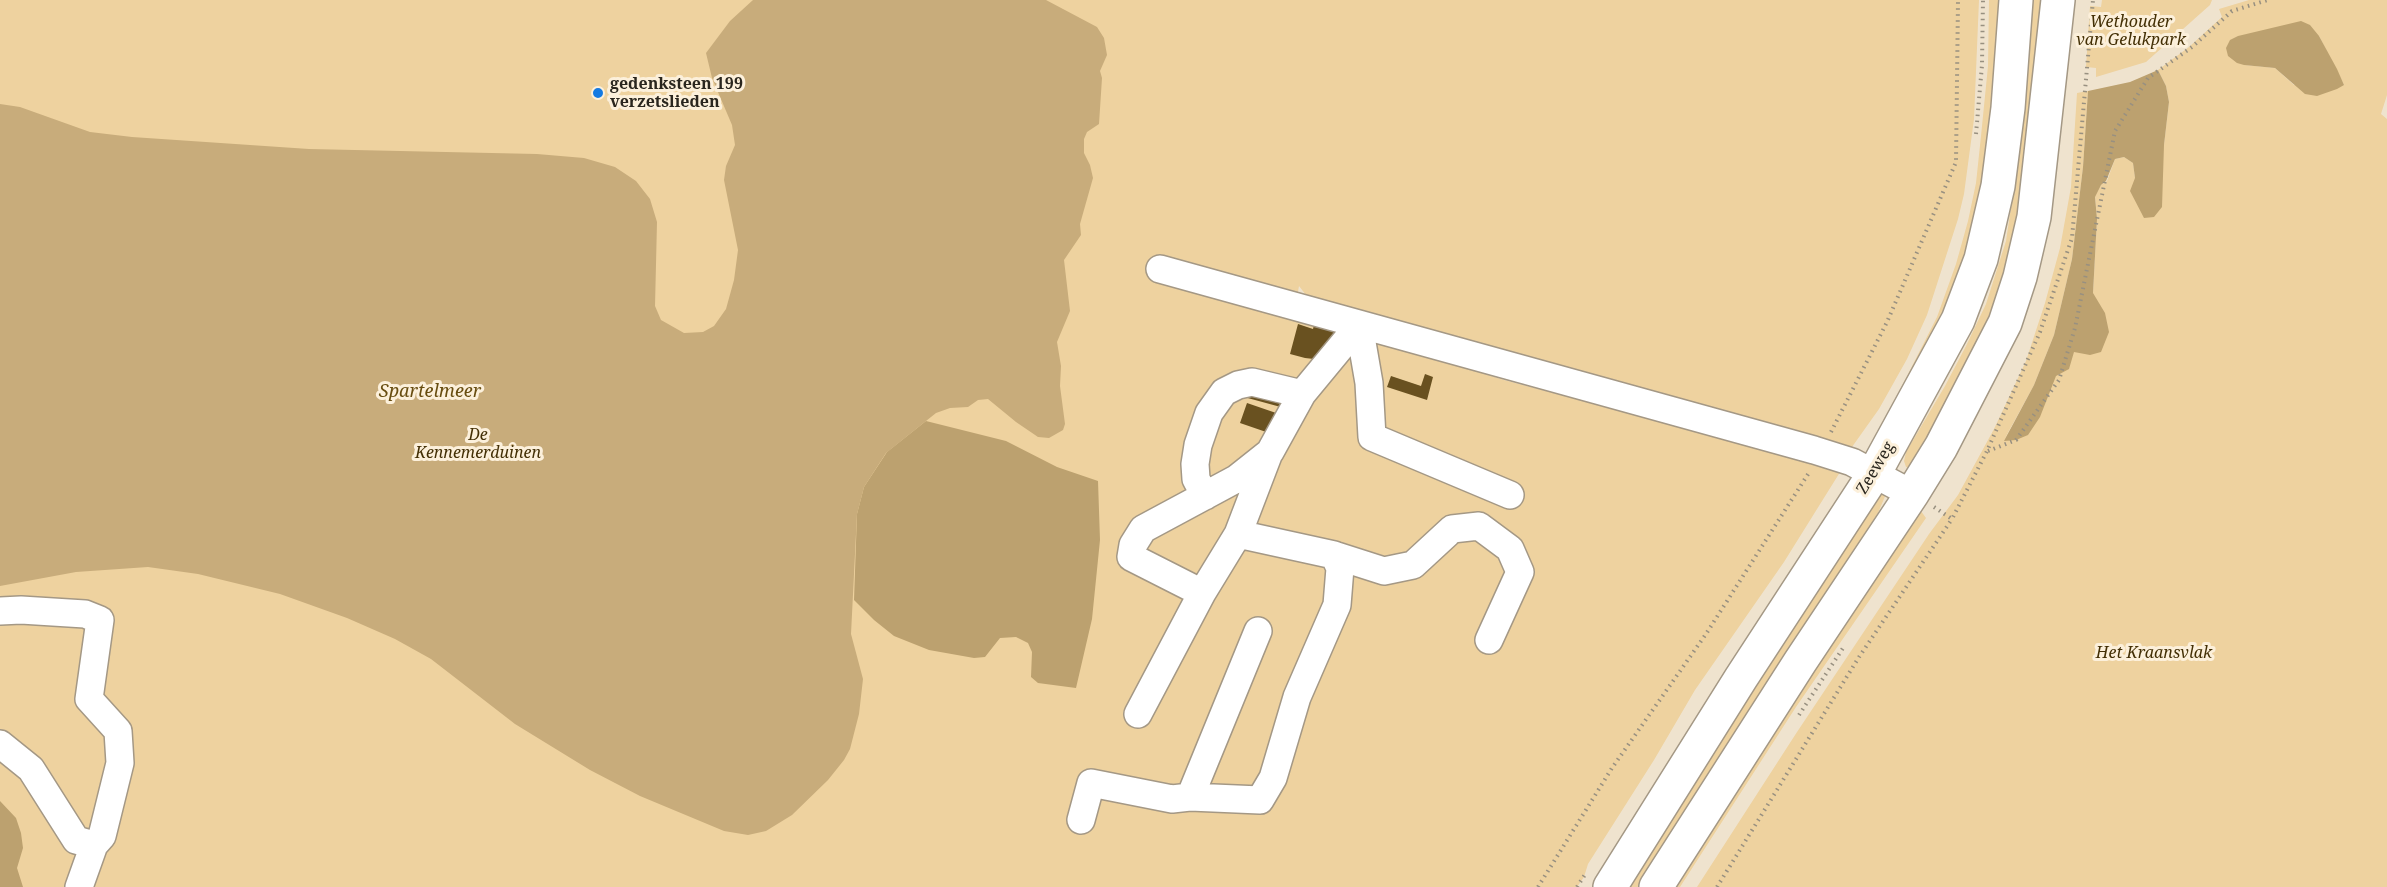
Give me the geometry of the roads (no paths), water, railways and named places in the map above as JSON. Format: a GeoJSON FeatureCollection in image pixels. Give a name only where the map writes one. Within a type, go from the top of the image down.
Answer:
{"type":"FeatureCollection","features":[{"type":"Feature","properties":{"kind":"main road","name":"Zeeweg"},"geometry":{"type":"LineString","coordinates":[[1610,887],[1740,678],[1874,474],[1958,320],[1981,259],[1998,186],[2008,108],[2016,0]]}},
{"type":"Feature","properties":{"kind":"main road"},"geometry":{"type":"LineString","coordinates":[[1656,887],[1698,818],[1912,494],[1941,447],[1983,369],[2005,322],[2020,277],[2034,217],[2058,0]]}},
{"type":"Feature","properties":{"kind":"lane"},"geometry":{"type":"LineString","coordinates":[[1160,269],[1814,450],[1852,462],[1912,494]]}},
{"type":"Feature","properties":{"kind":"lane"},"geometry":{"type":"LineString","coordinates":[[1138,714],[1202,593],[1238,534],[1270,452],[1302,394],[1359,325]]}},
{"type":"Feature","properties":{"kind":"lane"},"geometry":{"type":"LineString","coordinates":[[1359,325],[1369,383],[1372,437],[1510,495]]}},
{"type":"Feature","properties":{"kind":"lane"},"geometry":{"type":"LineString","coordinates":[[1205,496],[1196,479],[1195,464],[1198,445],[1209,413],[1224,392],[1238,385],[1252,382],[1302,394]]}},
{"type":"Feature","properties":{"kind":"lane"},"geometry":{"type":"LineString","coordinates":[[1202,593],[1131,557],[1133,545],[1143,529],[1236,479],[1270,452]]}},
{"type":"Feature","properties":{"kind":"lane"},"geometry":{"type":"LineString","coordinates":[[1238,534],[1334,555],[1384,571],[1413,565],[1452,529],[1479,526],[1510,549],[1520,572],[1489,640]]}},
{"type":"Feature","properties":{"kind":"lane"},"geometry":{"type":"LineString","coordinates":[[1082,820],[1091,783],[1172,799],[1190,797],[1260,800],[1273,778],[1297,697],[1337,605],[1340,568],[1334,555]]}},
{"type":"Feature","properties":{"kind":"lane"},"geometry":{"type":"LineString","coordinates":[[0,611],[85,614],[100,621],[89,699],[118,731],[120,763],[102,836],[94,845],[79,887]]}},
{"type":"Feature","properties":{"kind":"lane"},"geometry":{"type":"LineString","coordinates":[[1190,797],[1258,631]]}},
{"type":"Feature","properties":{"kind":"lane"},"geometry":{"type":"LineString","coordinates":[[0,744],[31,769],[75,840],[94,845]]}},
{"type":"Feature","properties":{"kind":"water","name":"Spartelmeer"},"geometry":{"type":"Polygon","coordinates":[[[753,0],[1046,0],[1097,27],[1104,38],[1107,55],[1100,71],[1102,78],[1099,124],[1087,132],[1084,139],[1084,153],[1093,178],[1080,224],[1081,235],[1064,260],[1070,311],[1057,342],[1065,424],[1063,430],[1049,438],[1038,437],[988,399],[978,400],[968,407],[950,408],[936,413],[886,453],[864,487],[857,514],[851,634],[863,679],[859,714],[850,749],[828,780],[792,815],[766,831],[748,835],[724,831],[640,796],[590,770],[515,724],[431,659],[395,639],[347,618],[280,594],[198,574],[148,567],[76,572],[0,586],[0,104],[20,107],[90,132],[132,137],[309,149],[537,154],[584,158],[615,167],[636,181],[650,199],[657,222],[655,306],[661,320],[684,333],[703,332],[714,326],[726,309],[734,280],[738,250],[724,180],[726,166],[735,145],[732,125],[712,78],[706,53],[730,21],[753,0]]]}},
{"type":"Feature","properties":{"kind":"place","name":"gedenksteen 199 verzetslieden"},"geometry":{"type":"Point","coordinates":[598,93]}},
{"type":"Feature","properties":{"kind":"park label","name":"Wethouder van Gelukpark"},"geometry":{"type":"Point","coordinates":[2131,31]}},
{"type":"Feature","properties":{"kind":"park label","name":"De Kennemerduinen"},"geometry":{"type":"Point","coordinates":[478,444]}},
{"type":"Feature","properties":{"kind":"park label","name":"Het Kraansvlak"},"geometry":{"type":"Point","coordinates":[2154,653]}}]}
